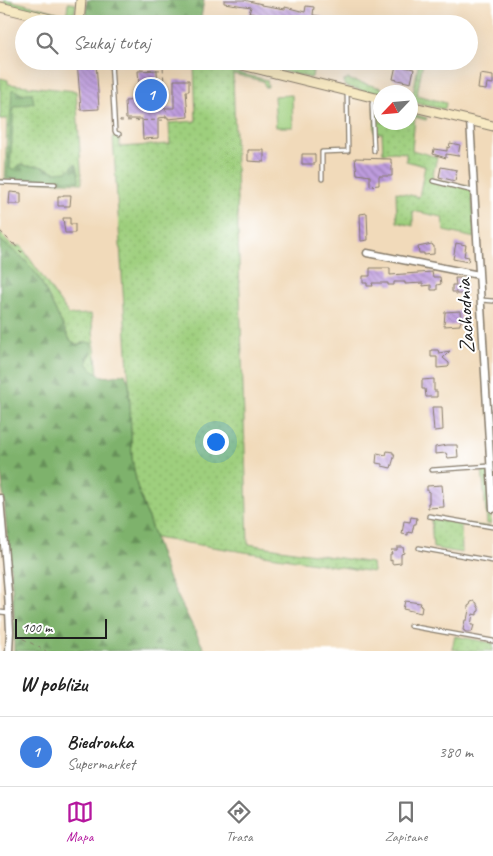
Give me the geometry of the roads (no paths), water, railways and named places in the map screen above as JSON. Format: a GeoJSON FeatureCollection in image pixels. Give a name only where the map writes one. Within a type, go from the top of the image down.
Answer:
{"type":"FeatureCollection","features":[{"type":"Feature","properties":{"kind":"main road"},"geometry":{"type":"LineString","coordinates":[[80,15],[81,0]]}},
{"type":"Feature","properties":{"kind":"main road"},"geometry":{"type":"LineString","coordinates":[[0,7],[33,15]]}},
{"type":"Feature","properties":{"kind":"main road"},"geometry":{"type":"LineString","coordinates":[[264,70],[373,97]]}},
{"type":"Feature","properties":{"kind":"main road"},"geometry":{"type":"LineString","coordinates":[[418,108],[493,126]]}},
{"type":"Feature","properties":{"kind":"street","name":"Zachodnia"},"geometry":{"type":"LineString","coordinates":[[470,120],[491,439],[490,466],[493,509]]}},
{"type":"Feature","properties":{"kind":"street"},"geometry":{"type":"LineString","coordinates":[[367,252],[479,274]]}},
{"type":"Feature","properties":{"kind":"street"},"geometry":{"type":"LineString","coordinates":[[0,498],[9,613],[9,651]]}},
{"type":"Feature","properties":{"kind":"lane"},"geometry":{"type":"LineString","coordinates":[[112,70],[115,131],[119,134]]}},
{"type":"Feature","properties":{"kind":"lane"},"geometry":{"type":"LineString","coordinates":[[322,179],[322,152],[348,151],[347,90]]}},
{"type":"Feature","properties":{"kind":"lane"},"geometry":{"type":"LineString","coordinates":[[373,103],[373,128]]}},
{"type":"Feature","properties":{"kind":"lane"},"geometry":{"type":"LineString","coordinates":[[373,130],[374,151]]}},
{"type":"Feature","properties":{"kind":"lane"},"geometry":{"type":"LineString","coordinates":[[433,181],[474,191]]}},
{"type":"Feature","properties":{"kind":"lane"},"geometry":{"type":"LineString","coordinates":[[0,182],[55,184]]}},
{"type":"Feature","properties":{"kind":"lane"},"geometry":{"type":"LineString","coordinates":[[481,300],[493,301]]}},
{"type":"Feature","properties":{"kind":"lane"},"geometry":{"type":"LineString","coordinates":[[432,470],[490,466]]}},
{"type":"Feature","properties":{"kind":"lane"},"geometry":{"type":"LineString","coordinates":[[429,516],[493,527]]}},
{"type":"Feature","properties":{"kind":"lane"},"geometry":{"type":"LineString","coordinates":[[420,548],[493,561]]}},
{"type":"Feature","properties":{"kind":"lane"},"geometry":{"type":"LineString","coordinates":[[0,612],[9,613]]}},
{"type":"Feature","properties":{"kind":"lane"},"geometry":{"type":"LineString","coordinates":[[410,626],[493,641]]}},
{"type":"Feature","properties":{"kind":"place","name":"Biedronka"},"geometry":{"type":"Point","coordinates":[151,95]}}]}
